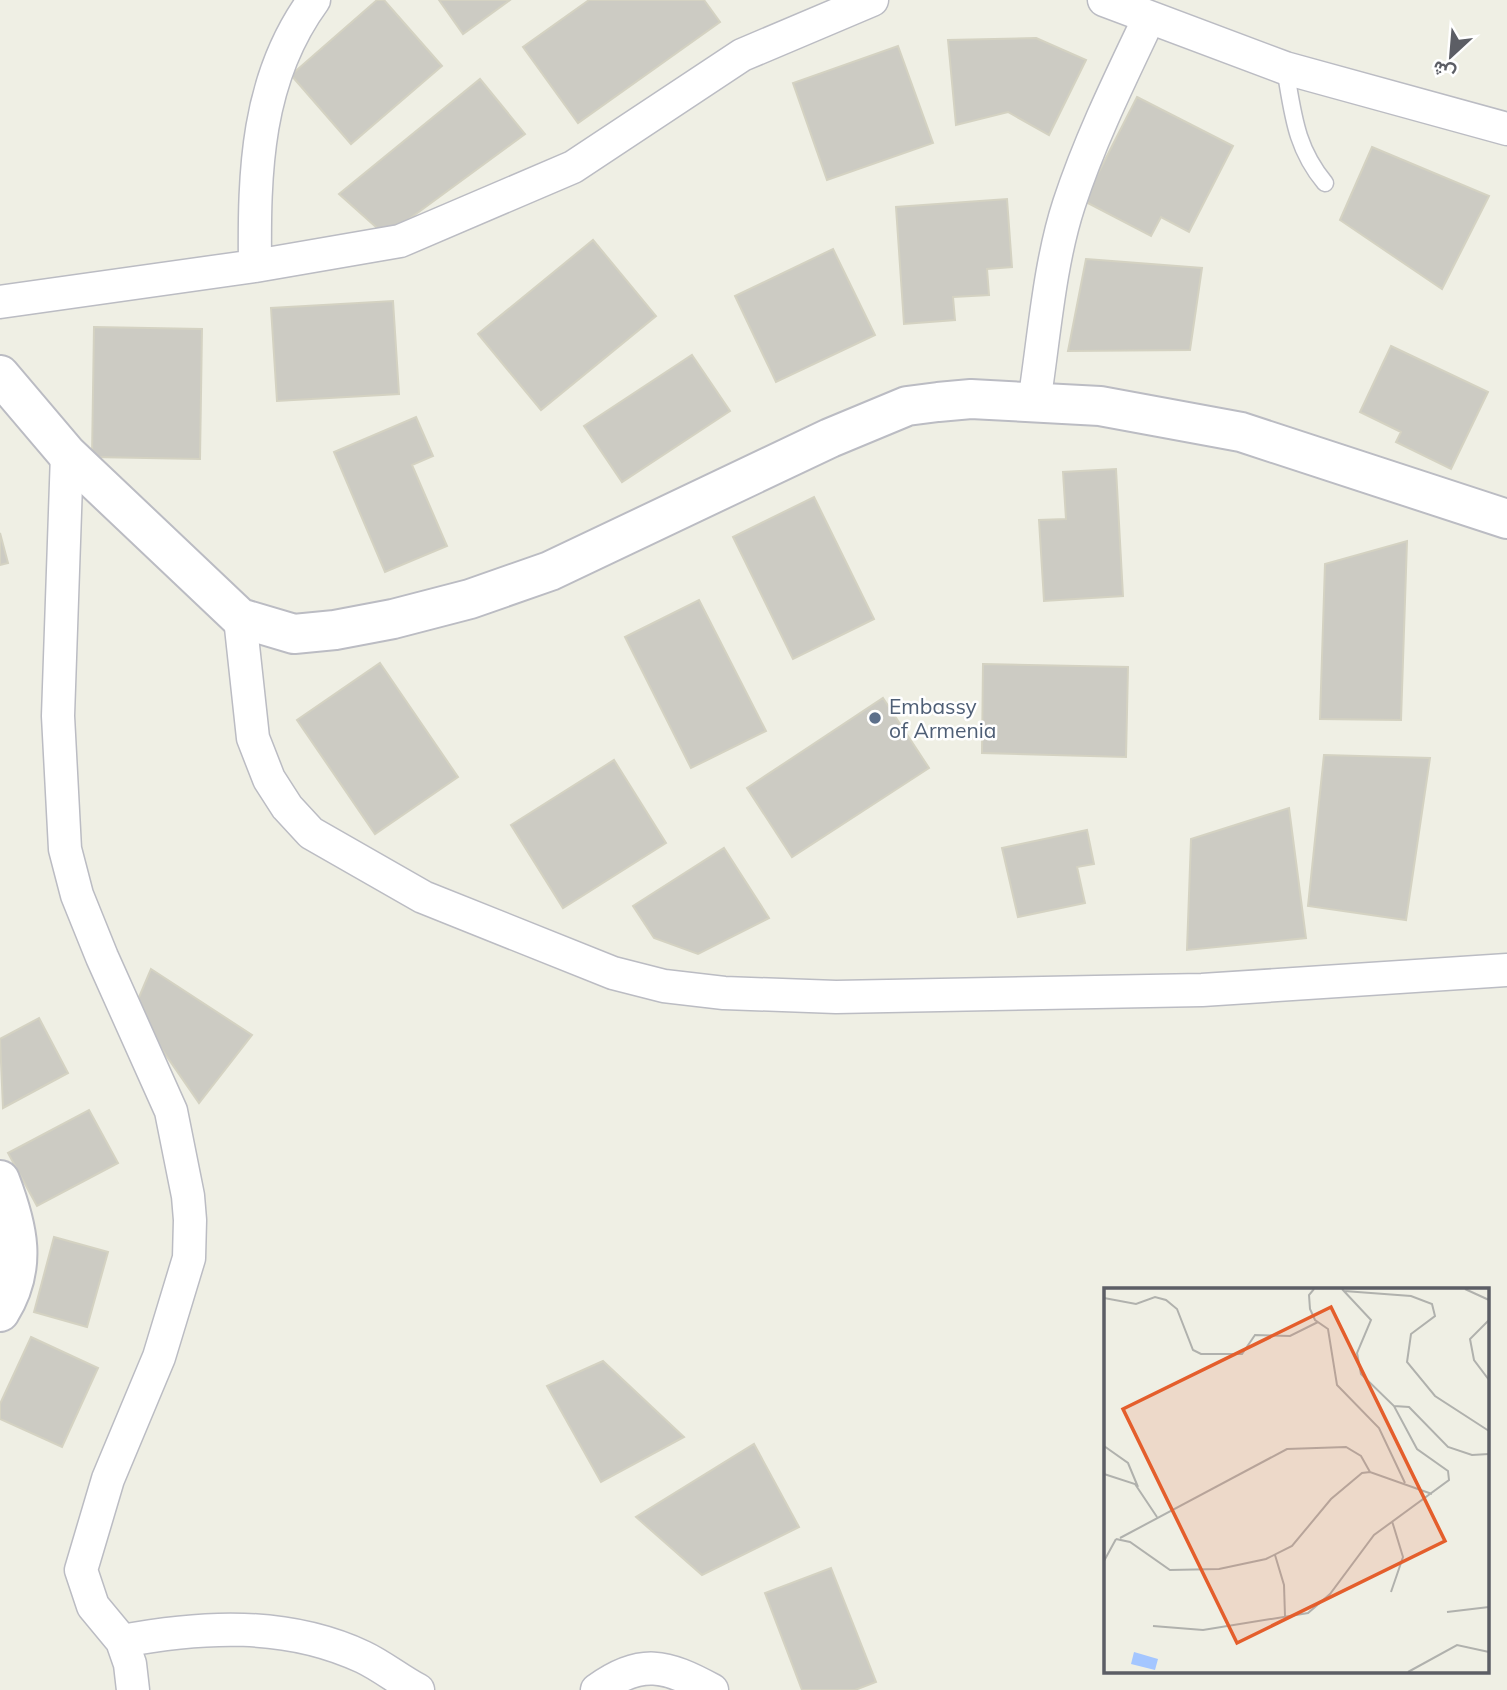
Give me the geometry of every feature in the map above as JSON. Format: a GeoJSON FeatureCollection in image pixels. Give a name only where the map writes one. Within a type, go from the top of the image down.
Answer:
{"type":"FeatureCollection","features":[{"type":"Feature","properties":{"kind":"street"},"geometry":{"type":"LineString","coordinates":[[255,266],[255,193],[259,135],[277,65],[295,27],[314,0]]}},
{"type":"Feature","properties":{"kind":"street"},"geometry":{"type":"LineString","coordinates":[[0,302],[255,266],[400,241],[573,167],[742,55],[872,0]]}},
{"type":"Feature","properties":{"kind":"street"},"geometry":{"type":"LineString","coordinates":[[1104,0],[1285,68],[1507,128]]}},
{"type":"Feature","properties":{"kind":"street"},"geometry":{"type":"LineString","coordinates":[[1034,403],[1052,285],[1068,206],[1107,108],[1149,18]]}},
{"type":"Feature","properties":{"kind":"street"},"geometry":{"type":"LineString","coordinates":[[0,375],[67,454],[240,618],[294,634],[382,621],[457,602],[550,571],[794,454],[907,406],[971,399],[1100,406],[1241,432],[1507,519]]}},
{"type":"Feature","properties":{"kind":"street"},"geometry":{"type":"LineString","coordinates":[[67,454],[58,716],[65,849],[77,895],[102,957],[171,1111],[188,1196],[190,1220],[189,1258],[159,1357],[108,1479],[81,1570],[93,1605],[121,1641],[130,1664],[133,1690]]}},
{"type":"Feature","properties":{"kind":"street"},"geometry":{"type":"LineString","coordinates":[[240,618],[253,738],[269,779],[287,807],[311,833],[423,897],[613,973],[664,986],[724,993],[836,997],[1202,990],[1507,970]]}},
{"type":"Feature","properties":{"kind":"street"},"geometry":{"type":"LineString","coordinates":[[0,1180],[15,1218],[18,1273],[0,1312]]}},
{"type":"Feature","properties":{"kind":"street"},"geometry":{"type":"LineString","coordinates":[[121,1641],[171,1632],[222,1629],[273,1631],[319,1640],[363,1658],[418,1690]]}},
{"type":"Feature","properties":{"kind":"street"},"geometry":{"type":"LineString","coordinates":[[597,1690],[620,1674],[654,1668],[687,1676],[712,1690]]}},
{"type":"Feature","properties":{"kind":"lane"},"geometry":{"type":"LineString","coordinates":[[1285,68],[1297,132],[1308,162],[1325,183]]}},
{"type":"Feature","properties":{"kind":"building"},"geometry":{"type":"Polygon","coordinates":[[[377,0],[384,0],[442,66],[351,144],[291,75],[377,0]]]}},
{"type":"Feature","properties":{"kind":"building"},"geometry":{"type":"Polygon","coordinates":[[[439,0],[510,0],[463,34],[439,0]]]}},
{"type":"Feature","properties":{"kind":"building"},"geometry":{"type":"Polygon","coordinates":[[[589,0],[704,0],[720,22],[578,123],[523,47],[589,0]]]}},
{"type":"Feature","properties":{"kind":"building"},"geometry":{"type":"Polygon","coordinates":[[[1036,38],[1086,60],[1049,135],[1008,112],[956,125],[948,40],[1036,38]]]}},
{"type":"Feature","properties":{"kind":"building"},"geometry":{"type":"Polygon","coordinates":[[[898,46],[933,143],[827,180],[793,83],[898,46]]]}},
{"type":"Feature","properties":{"kind":"building"},"geometry":{"type":"Polygon","coordinates":[[[480,79],[525,134],[386,236],[339,194],[480,79]]]}},
{"type":"Feature","properties":{"kind":"building"},"geometry":{"type":"Polygon","coordinates":[[[1137,97],[1233,146],[1189,232],[1161,217],[1151,236],[1084,201],[1137,97]]]}},
{"type":"Feature","properties":{"kind":"building"},"geometry":{"type":"Polygon","coordinates":[[[1372,147],[1489,196],[1442,289],[1340,220],[1372,147]]]}},
{"type":"Feature","properties":{"kind":"building"},"geometry":{"type":"Polygon","coordinates":[[[1007,199],[1012,267],[987,269],[989,295],[953,297],[955,320],[904,324],[896,207],[1007,199]]]}},
{"type":"Feature","properties":{"kind":"building"},"geometry":{"type":"Polygon","coordinates":[[[593,240],[656,316],[541,410],[478,334],[593,240]]]}},
{"type":"Feature","properties":{"kind":"building"},"geometry":{"type":"Polygon","coordinates":[[[833,249],[875,335],[776,382],[735,296],[833,249]]]}},
{"type":"Feature","properties":{"kind":"building"},"geometry":{"type":"Polygon","coordinates":[[[1086,259],[1202,268],[1190,350],[1068,351],[1086,259]]]}},
{"type":"Feature","properties":{"kind":"building"},"geometry":{"type":"Polygon","coordinates":[[[393,301],[399,394],[277,401],[271,308],[393,301]]]}},
{"type":"Feature","properties":{"kind":"building"},"geometry":{"type":"Polygon","coordinates":[[[94,327],[202,329],[200,459],[92,457],[94,327]]]}},
{"type":"Feature","properties":{"kind":"building"},"geometry":{"type":"Polygon","coordinates":[[[1391,346],[1488,392],[1451,469],[1396,442],[1401,432],[1360,412],[1391,346]]]}},
{"type":"Feature","properties":{"kind":"building"},"geometry":{"type":"Polygon","coordinates":[[[692,355],[730,411],[622,482],[584,426],[692,355]]]}},
{"type":"Feature","properties":{"kind":"building"},"geometry":{"type":"Polygon","coordinates":[[[416,417],[433,456],[412,465],[447,546],[385,572],[334,452],[416,417]]]}},
{"type":"Feature","properties":{"kind":"building"},"geometry":{"type":"Polygon","coordinates":[[[1116,469],[1123,596],[1044,601],[1039,520],[1066,519],[1063,472],[1116,469]]]}},
{"type":"Feature","properties":{"kind":"building"},"geometry":{"type":"Polygon","coordinates":[[[814,497],[874,619],[793,659],[733,537],[814,497]]]}},
{"type":"Feature","properties":{"kind":"building"},"geometry":{"type":"Polygon","coordinates":[[[0,533],[8,563],[0,565],[0,533]]]}},
{"type":"Feature","properties":{"kind":"building"},"geometry":{"type":"Polygon","coordinates":[[[1407,541],[1401,720],[1320,719],[1325,564],[1407,541]]]}},
{"type":"Feature","properties":{"kind":"building"},"geometry":{"type":"Polygon","coordinates":[[[699,600],[766,731],[691,768],[625,637],[699,600]]]}},
{"type":"Feature","properties":{"kind":"building"},"geometry":{"type":"Polygon","coordinates":[[[380,663],[458,777],[375,834],[297,720],[380,663]]]}},
{"type":"Feature","properties":{"kind":"building"},"geometry":{"type":"Polygon","coordinates":[[[983,664],[1128,667],[1126,757],[982,753],[983,664]]]}},
{"type":"Feature","properties":{"kind":"building"},"geometry":{"type":"Polygon","coordinates":[[[883,698],[929,768],[792,857],[747,788],[883,698]]]}},
{"type":"Feature","properties":{"kind":"building"},"geometry":{"type":"Polygon","coordinates":[[[1324,755],[1430,758],[1406,920],[1308,906],[1324,755]]]}},
{"type":"Feature","properties":{"kind":"building"},"geometry":{"type":"Polygon","coordinates":[[[614,760],[666,843],[563,908],[511,825],[614,760]]]}},
{"type":"Feature","properties":{"kind":"building"},"geometry":{"type":"Polygon","coordinates":[[[1289,808],[1306,938],[1187,950],[1191,839],[1289,808]]]}},
{"type":"Feature","properties":{"kind":"building"},"geometry":{"type":"Polygon","coordinates":[[[1087,830],[1094,864],[1077,867],[1085,903],[1018,917],[1002,848],[1087,830]]]}},
{"type":"Feature","properties":{"kind":"building"},"geometry":{"type":"Polygon","coordinates":[[[724,848],[769,918],[698,954],[654,938],[633,906],[724,848]]]}},
{"type":"Feature","properties":{"kind":"building"},"geometry":{"type":"Polygon","coordinates":[[[151,969],[252,1035],[199,1103],[134,1009],[151,969]]]}},
{"type":"Feature","properties":{"kind":"building"},"geometry":{"type":"Polygon","coordinates":[[[39,1018],[68,1073],[3,1108],[0,1039],[39,1018]]]}},
{"type":"Feature","properties":{"kind":"building"},"geometry":{"type":"Polygon","coordinates":[[[89,1110],[118,1163],[37,1206],[8,1153],[89,1110]]]}},
{"type":"Feature","properties":{"kind":"building"},"geometry":{"type":"Polygon","coordinates":[[[54,1237],[108,1252],[87,1327],[34,1312],[54,1237]]]}},
{"type":"Feature","properties":{"kind":"building"},"geometry":{"type":"Polygon","coordinates":[[[31,1337],[98,1368],[62,1447],[0,1419],[0,1404],[31,1337]]]}},
{"type":"Feature","properties":{"kind":"building"},"geometry":{"type":"Polygon","coordinates":[[[603,1361],[684,1437],[601,1482],[547,1386],[603,1361]]]}},
{"type":"Feature","properties":{"kind":"building"},"geometry":{"type":"Polygon","coordinates":[[[754,1444],[799,1527],[702,1575],[636,1517],[754,1444]]]}},
{"type":"Feature","properties":{"kind":"building"},"geometry":{"type":"Polygon","coordinates":[[[831,1568],[876,1682],[855,1690],[802,1690],[765,1593],[831,1568]]]}},
{"type":"Feature","properties":{"kind":"place","name":"Embassy of Armenia"},"geometry":{"type":"Point","coordinates":[875,718]}}]}
